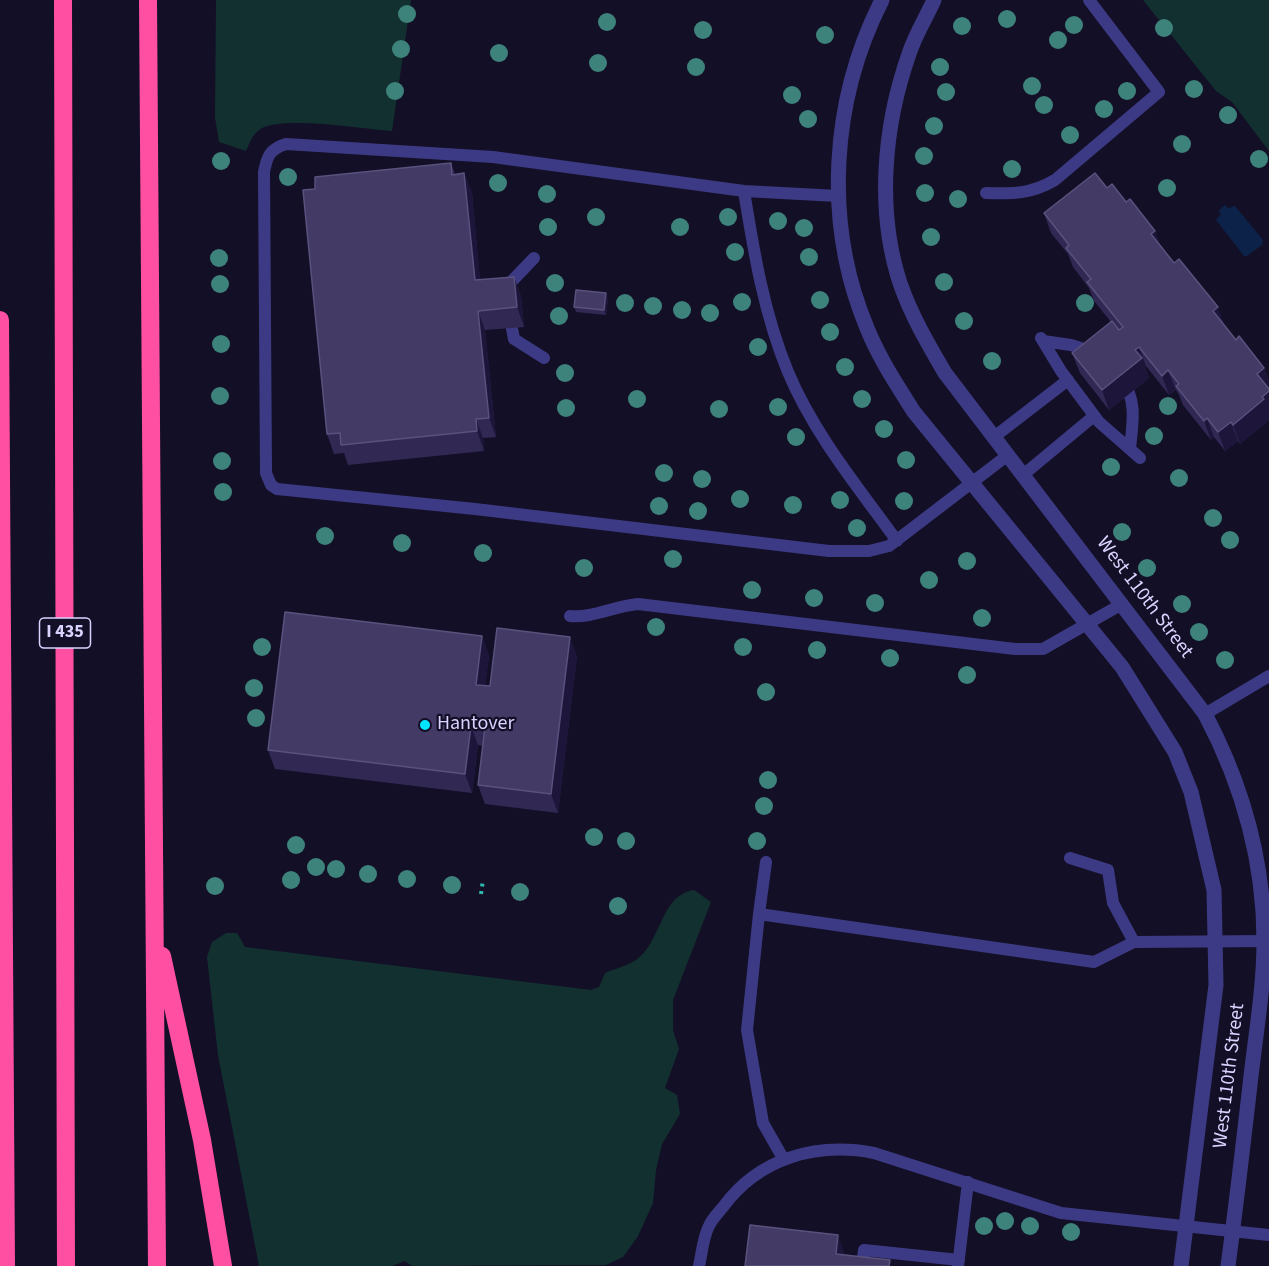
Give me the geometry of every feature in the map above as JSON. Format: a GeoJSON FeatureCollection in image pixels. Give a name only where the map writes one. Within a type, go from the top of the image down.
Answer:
{"type":"FeatureCollection","features":[{"type":"Feature","properties":{"kind":"highway","name":"I 435"},"geometry":{"type":"LineString","coordinates":[[63,0],[66,1266]]}},
{"type":"Feature","properties":{"kind":"highway"},"geometry":{"type":"LineString","coordinates":[[148,0],[157,1266]]}},
{"type":"Feature","properties":{"kind":"highway"},"geometry":{"type":"LineString","coordinates":[[0,320],[6,1266]]}},
{"type":"Feature","properties":{"kind":"highway"},"geometry":{"type":"LineString","coordinates":[[154,919],[202,1140],[223,1266]]}},
{"type":"Feature","properties":{"kind":"street","name":"West 110th Street"},"geometry":{"type":"LineString","coordinates":[[882,0],[859,52],[850,84],[843,119],[838,196],[847,264],[866,328],[886,369],[914,411],[1122,667],[1175,752],[1191,792],[1206,849],[1214,890],[1217,939],[1216,985],[1181,1266]]}},
{"type":"Feature","properties":{"kind":"street","name":"West 110th Street"},"geometry":{"type":"LineString","coordinates":[[934,0],[909,52],[891,119],[886,179],[887,219],[900,283],[914,316],[945,373],[1205,714],[1224,750],[1243,802],[1261,886],[1266,941],[1228,1266]]}},
{"type":"Feature","properties":{"kind":"lane"},"geometry":{"type":"LineString","coordinates":[[986,193],[1022,194],[1037,190],[1055,180],[1159,92],[1089,0]]}},
{"type":"Feature","properties":{"kind":"lane"},"geometry":{"type":"LineString","coordinates":[[838,196],[744,191],[493,158],[286,144],[275,147],[267,157],[264,172],[266,473],[271,485],[277,489],[475,509],[829,551],[869,551],[889,546],[897,541],[973,485],[1008,455]]}},
{"type":"Feature","properties":{"kind":"lane"},"geometry":{"type":"LineString","coordinates":[[744,191],[759,279],[789,374],[822,437],[897,541]]}},
{"type":"Feature","properties":{"kind":"lane"},"geometry":{"type":"LineString","coordinates":[[534,258],[508,288],[511,332],[520,345],[544,358]]}},
{"type":"Feature","properties":{"kind":"lane"},"geometry":{"type":"LineString","coordinates":[[1104,359],[1096,352],[1041,338],[1094,416],[1140,458]]}},
{"type":"Feature","properties":{"kind":"lane"},"geometry":{"type":"LineString","coordinates":[[1116,374],[1128,388],[1132,401],[1130,449]]}},
{"type":"Feature","properties":{"kind":"lane"},"geometry":{"type":"LineString","coordinates":[[994,437],[1068,380]]}},
{"type":"Feature","properties":{"kind":"lane"},"geometry":{"type":"LineString","coordinates":[[1023,475],[1094,416]]}},
{"type":"Feature","properties":{"kind":"lane"},"geometry":{"type":"LineString","coordinates":[[570,616],[582,617],[619,606],[638,604],[1015,649],[1043,649],[1122,604]]}},
{"type":"Feature","properties":{"kind":"lane"},"geometry":{"type":"LineString","coordinates":[[1205,714],[1267,680]]}},
{"type":"Feature","properties":{"kind":"lane"},"geometry":{"type":"LineString","coordinates":[[1070,858],[1108,870],[1113,903],[1134,942]]}},
{"type":"Feature","properties":{"kind":"lane"},"geometry":{"type":"LineString","coordinates":[[766,862],[747,1030],[763,1123],[784,1160]]}},
{"type":"Feature","properties":{"kind":"lane"},"geometry":{"type":"LineString","coordinates":[[759,914],[1094,962],[1134,942],[1217,939],[1266,941]]}},
{"type":"Feature","properties":{"kind":"lane"},"geometry":{"type":"LineString","coordinates":[[699,1266],[709,1226],[730,1197],[754,1175],[803,1153],[847,1148],[874,1153],[1061,1213],[1269,1235]]}},
{"type":"Feature","properties":{"kind":"lane"},"geometry":{"type":"LineString","coordinates":[[862,1266],[864,1250],[958,1263],[968,1182]]}},
{"type":"Feature","properties":{"kind":"path"},"geometry":{"type":"LineString","coordinates":[[481,894],[483,880]]}},
{"type":"Feature","properties":{"kind":"green space"},"geometry":{"type":"Polygon","coordinates":[[[216,0],[411,0],[392,131],[326,124],[288,123],[259,130],[250,141],[246,151],[219,142],[215,117],[216,0]]]}},
{"type":"Feature","properties":{"kind":"green space"},"geometry":{"type":"Polygon","coordinates":[[[1143,0],[1269,0],[1269,151],[1232,102],[1216,91],[1143,0]]]}},
{"type":"Feature","properties":{"kind":"green space"},"geometry":{"type":"Polygon","coordinates":[[[694,890],[711,902],[673,1000],[673,1030],[679,1049],[665,1088],[677,1095],[680,1114],[662,1144],[656,1170],[653,1203],[638,1236],[623,1257],[606,1265],[412,1266],[405,1261],[392,1266],[259,1266],[218,1055],[207,957],[212,942],[226,933],[237,933],[245,947],[591,990],[599,987],[605,973],[636,960],[645,952],[674,901],[694,890]]]}},
{"type":"Feature","properties":{"kind":"water"},"geometry":{"type":"Polygon","coordinates":[[[1225,205],[1228,208],[1235,206],[1263,240],[1262,245],[1247,256],[1244,256],[1216,220],[1221,214],[1218,211],[1225,205]]]}},
{"type":"Feature","properties":{"kind":"building"},"geometry":{"type":"Polygon","coordinates":[[[451,163],[452,175],[464,173],[475,280],[514,277],[517,307],[478,311],[489,418],[476,419],[477,431],[341,445],[340,433],[327,434],[303,190],[315,189],[315,177],[451,163]]]}},
{"type":"Feature","properties":{"kind":"building"},"geometry":{"type":"Polygon","coordinates":[[[1095,173],[1107,188],[1112,184],[1126,202],[1130,199],[1155,231],[1151,234],[1174,263],[1179,259],[1218,307],[1213,311],[1236,340],[1239,336],[1264,368],[1257,374],[1269,391],[1262,397],[1264,399],[1233,425],[1231,422],[1218,432],[1207,418],[1204,421],[1176,386],[1179,384],[1168,370],[1162,376],[1139,347],[1135,350],[1142,358],[1102,390],[1072,353],[1112,321],[1119,330],[1123,327],[1087,282],[1091,279],[1066,248],[1069,245],[1044,213],[1095,173]]]}},
{"type":"Feature","properties":{"kind":"building"},"geometry":{"type":"Polygon","coordinates":[[[576,290],[606,293],[604,310],[574,307],[576,290]]]}},
{"type":"Feature","properties":{"kind":"building","name":"Hantover"},"geometry":{"type":"Polygon","coordinates":[[[285,612],[482,636],[476,685],[490,686],[497,628],[570,637],[551,794],[478,785],[485,727],[471,726],[465,774],[268,750],[285,612]]]}},
{"type":"Feature","properties":{"kind":"building"},"geometry":{"type":"Polygon","coordinates":[[[750,1225],[838,1235],[836,1254],[890,1260],[889,1266],[745,1266],[750,1225]]]}},
{"type":"Feature","properties":{"kind":"place","name":"Hantover"},"geometry":{"type":"Point","coordinates":[425,725]}}]}
